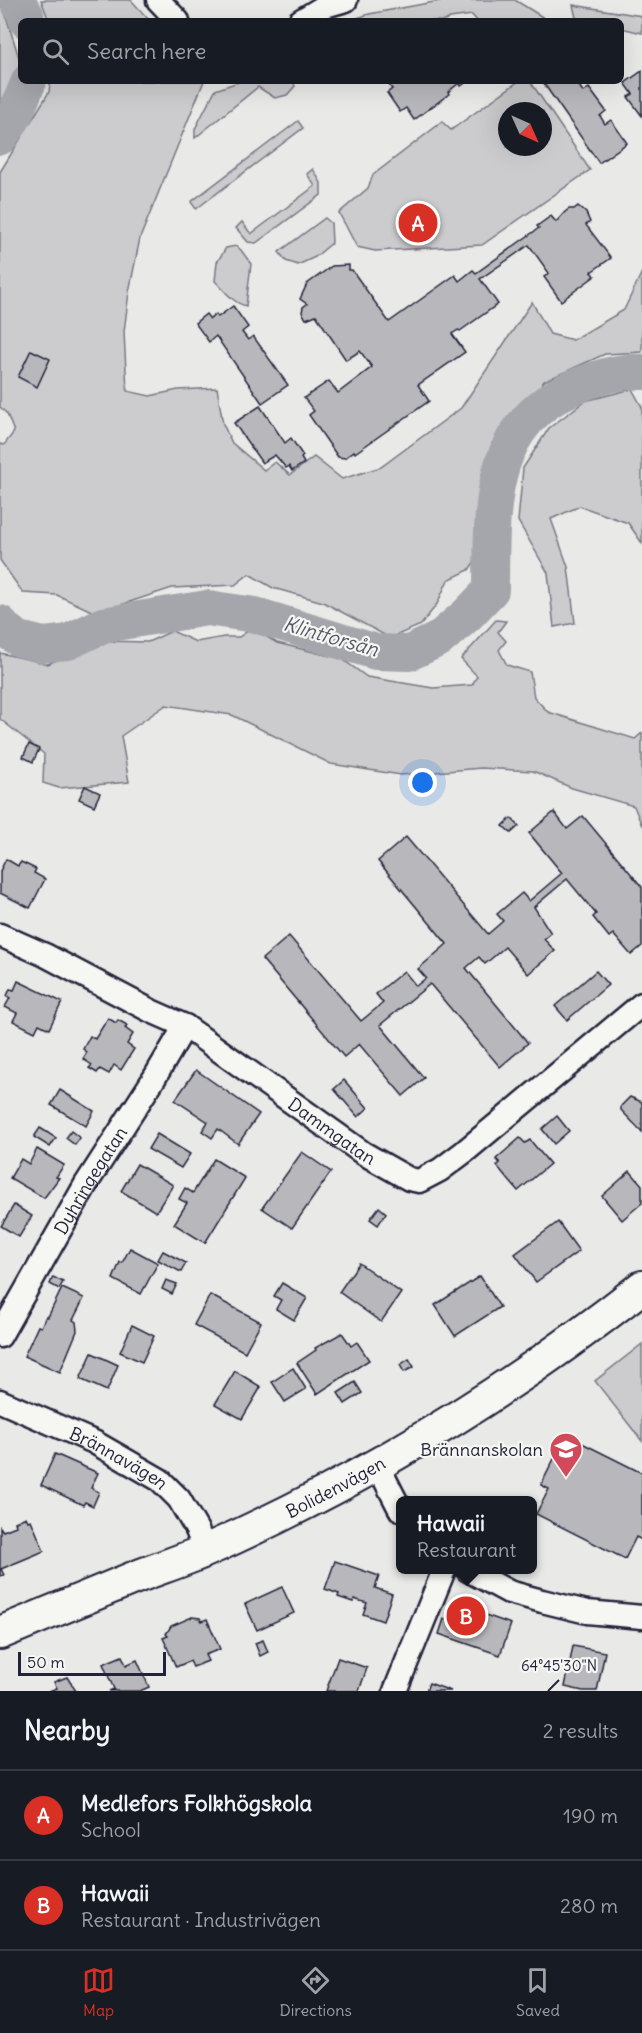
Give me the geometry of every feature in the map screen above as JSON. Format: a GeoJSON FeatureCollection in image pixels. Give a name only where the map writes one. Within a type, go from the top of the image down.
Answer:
{"type":"FeatureCollection","features":[{"type":"Feature","properties":{"kind":"main road","name":"Bolidenvägen"},"geometry":{"type":"LineString","coordinates":[[0,1632],[205,1551],[292,1510],[451,1422],[546,1359],[642,1287]]}},
{"type":"Feature","properties":{"kind":"street"},"geometry":{"type":"LineString","coordinates":[[158,0],[175,18]]}},
{"type":"Feature","properties":{"kind":"street"},"geometry":{"type":"LineString","coordinates":[[305,18],[325,6],[346,0]]}},
{"type":"Feature","properties":{"kind":"street","name":"Dammgatan"},"geometry":{"type":"LineString","coordinates":[[0,935],[45,955],[151,1011],[185,1026],[363,1153],[409,1179],[419,1181],[440,1170],[464,1152],[642,1004]]}},
{"type":"Feature","properties":{"kind":"street","name":"Dyhringegatan"},"geometry":{"type":"LineString","coordinates":[[0,1336],[86,1184],[185,1026]]}},
{"type":"Feature","properties":{"kind":"street","name":"Brännavägen"},"geometry":{"type":"LineString","coordinates":[[0,1401],[94,1442],[160,1480],[178,1499],[197,1530],[205,1551]]}},
{"type":"Feature","properties":{"kind":"street"},"geometry":{"type":"LineString","coordinates":[[377,1464],[396,1501]]}},
{"type":"Feature","properties":{"kind":"street"},"geometry":{"type":"LineString","coordinates":[[395,1691],[442,1574]]}},
{"type":"Feature","properties":{"kind":"street"},"geometry":{"type":"LineString","coordinates":[[477,1574],[510,1592],[542,1601],[587,1612],[642,1617]]}},
{"type":"Feature","properties":{"kind":"shaded area"},"geometry":{"type":"Polygon","coordinates":[[[41,0],[131,0],[147,18],[48,18],[41,0]]]}},
{"type":"Feature","properties":{"kind":"shaded area"},"geometry":{"type":"Polygon","coordinates":[[[445,0],[515,0],[544,18],[474,18],[472,15],[450,18],[357,18],[445,0]]]}},
{"type":"Feature","properties":{"kind":"shaded area"},"geometry":{"type":"Polygon","coordinates":[[[0,4],[18,54],[18,71],[0,111],[0,4]]]}},
{"type":"Feature","properties":{"kind":"shaded area"},"geometry":{"type":"Polygon","coordinates":[[[573,5],[642,16],[642,33],[624,29],[624,18],[576,18],[573,5]]]}},
{"type":"Feature","properties":{"kind":"shaded area"},"geometry":{"type":"Polygon","coordinates":[[[50,84],[203,84],[140,238],[124,332],[127,391],[150,396],[178,390],[217,388],[223,424],[232,443],[264,470],[275,462],[290,475],[314,457],[342,479],[381,467],[461,408],[532,302],[550,334],[573,340],[624,310],[642,272],[642,352],[605,354],[544,381],[509,433],[499,436],[492,443],[491,461],[480,500],[482,550],[469,570],[448,580],[437,604],[421,625],[390,638],[323,602],[273,588],[249,574],[235,585],[172,588],[96,613],[57,595],[23,593],[0,560],[0,444],[4,445],[14,432],[7,414],[0,407],[0,172],[49,92],[50,84]]]}},
{"type":"Feature","properties":{"kind":"shaded area"},"geometry":{"type":"Polygon","coordinates":[[[232,84],[294,84],[295,86],[287,95],[275,98],[258,87],[195,138],[195,129],[215,90],[232,84]]]}},
{"type":"Feature","properties":{"kind":"shaded area"},"geometry":{"type":"Polygon","coordinates":[[[515,84],[532,84],[544,102],[498,102],[498,156],[552,156],[552,114],[590,170],[482,245],[375,251],[357,247],[339,213],[368,188],[373,175],[442,122],[451,130],[515,84]]]}},
{"type":"Feature","properties":{"kind":"shaded area"},"geometry":{"type":"Polygon","coordinates":[[[298,121],[303,128],[196,209],[191,202],[298,121]]]}},
{"type":"Feature","properties":{"kind":"shaded area"},"geometry":{"type":"Polygon","coordinates":[[[313,169],[321,183],[321,195],[256,243],[248,242],[236,228],[242,222],[251,234],[315,186],[307,174],[313,169]]]}},
{"type":"Feature","properties":{"kind":"shaded area"},"geometry":{"type":"Polygon","coordinates":[[[325,218],[331,223],[332,243],[315,257],[298,265],[286,261],[279,252],[325,218]]]}},
{"type":"Feature","properties":{"kind":"shaded area"},"geometry":{"type":"Polygon","coordinates":[[[236,246],[251,264],[246,306],[233,299],[215,281],[217,262],[226,248],[236,246]]]}},
{"type":"Feature","properties":{"kind":"shaded area"},"geometry":{"type":"Polygon","coordinates":[[[632,389],[642,407],[642,543],[628,523],[580,506],[551,519],[568,567],[575,623],[554,627],[548,573],[518,521],[523,468],[549,428],[585,401],[632,389]]]}},
{"type":"Feature","properties":{"kind":"shaded area"},"geometry":{"type":"Polygon","coordinates":[[[496,620],[506,621],[498,632],[506,641],[499,650],[507,665],[530,672],[534,697],[548,712],[635,739],[642,733],[642,826],[634,806],[572,788],[533,771],[481,768],[401,775],[331,764],[232,715],[166,705],[121,736],[129,782],[59,788],[43,783],[44,754],[0,719],[0,653],[48,664],[100,641],[148,642],[172,631],[196,642],[239,637],[252,628],[277,643],[342,659],[367,677],[433,688],[472,685],[477,676],[461,659],[496,620]]]}},
{"type":"Feature","properties":{"kind":"shaded area"},"geometry":{"type":"Polygon","coordinates":[[[642,1344],[642,1441],[595,1381],[642,1344]]]}},
{"type":"Feature","properties":{"kind":"building"},"geometry":{"type":"Polygon","coordinates":[[[642,71],[642,116],[628,97],[633,94],[625,83],[642,71]]]}},
{"type":"Feature","properties":{"kind":"building"},"geometry":{"type":"Polygon","coordinates":[[[388,84],[458,84],[448,92],[449,94],[414,120],[406,108],[400,112],[387,93],[392,89],[388,84]]]}},
{"type":"Feature","properties":{"kind":"building"},"geometry":{"type":"Polygon","coordinates":[[[544,84],[578,84],[583,92],[589,88],[606,111],[600,116],[605,124],[611,120],[627,143],[599,163],[544,84]]]}},
{"type":"Feature","properties":{"kind":"building"},"geometry":{"type":"Polygon","coordinates":[[[578,206],[586,213],[590,222],[586,225],[611,258],[591,272],[595,276],[561,301],[544,277],[549,273],[529,245],[480,279],[498,304],[460,331],[452,334],[465,352],[418,385],[429,401],[355,453],[354,451],[345,458],[338,457],[309,415],[314,411],[304,398],[329,381],[338,393],[372,367],[360,351],[346,360],[316,315],[306,319],[302,312],[303,307],[307,304],[300,299],[307,284],[332,266],[349,265],[349,270],[352,270],[389,322],[455,275],[459,281],[473,270],[476,273],[539,228],[537,226],[551,216],[556,222],[569,209],[578,206]]]}},
{"type":"Feature","properties":{"kind":"building"},"geometry":{"type":"Polygon","coordinates":[[[233,306],[248,327],[242,332],[248,340],[253,336],[288,385],[262,403],[216,336],[209,342],[195,323],[206,314],[210,319],[216,314],[218,317],[233,306]]]}},
{"type":"Feature","properties":{"kind":"building"},"geometry":{"type":"Polygon","coordinates":[[[31,350],[50,359],[37,387],[18,377],[31,350]]]}},
{"type":"Feature","properties":{"kind":"building"},"geometry":{"type":"Polygon","coordinates":[[[260,406],[285,443],[291,438],[303,456],[301,458],[304,463],[292,471],[289,466],[286,468],[275,455],[262,463],[234,423],[260,406]]]}},
{"type":"Feature","properties":{"kind":"building"},"geometry":{"type":"Polygon","coordinates":[[[29,744],[39,749],[33,762],[23,757],[29,744]]]}},
{"type":"Feature","properties":{"kind":"building"},"geometry":{"type":"Polygon","coordinates":[[[85,786],[100,793],[94,806],[79,799],[85,786]]]}},
{"type":"Feature","properties":{"kind":"building"},"geometry":{"type":"Polygon","coordinates":[[[554,812],[567,829],[583,816],[642,887],[642,946],[631,955],[613,934],[609,937],[593,917],[596,914],[567,879],[534,907],[551,933],[544,939],[555,951],[528,974],[505,947],[485,964],[479,957],[466,968],[528,1043],[500,1067],[430,984],[380,1025],[424,1078],[403,1096],[359,1044],[344,1057],[262,959],[289,936],[361,1021],[383,1003],[376,994],[404,971],[416,986],[426,978],[418,969],[447,944],[378,861],[406,837],[488,934],[503,921],[497,914],[522,893],[529,901],[562,873],[529,833],[554,812]]]}},
{"type":"Feature","properties":{"kind":"building"},"geometry":{"type":"Polygon","coordinates":[[[511,818],[519,826],[511,833],[503,826],[511,818]]]}},
{"type":"Feature","properties":{"kind":"building"},"geometry":{"type":"Polygon","coordinates":[[[6,859],[18,866],[21,862],[36,869],[34,873],[45,879],[30,908],[0,893],[0,871],[6,859]]]}},
{"type":"Feature","properties":{"kind":"building"},"geometry":{"type":"Polygon","coordinates":[[[596,971],[608,985],[567,1020],[555,1006],[596,971]]]}},
{"type":"Feature","properties":{"kind":"building"},"geometry":{"type":"Polygon","coordinates":[[[18,981],[62,1002],[49,1029],[39,1024],[35,1032],[13,1021],[17,1013],[5,1007],[10,998],[7,996],[10,989],[14,990],[18,981]]]}},
{"type":"Feature","properties":{"kind":"building"},"geometry":{"type":"Polygon","coordinates":[[[108,1018],[116,1023],[118,1020],[127,1025],[125,1028],[133,1034],[127,1044],[134,1049],[121,1070],[114,1065],[109,1074],[100,1069],[97,1073],[89,1068],[92,1065],[83,1059],[87,1052],[83,1049],[90,1036],[95,1039],[108,1018]]]}},
{"type":"Feature","properties":{"kind":"building"},"geometry":{"type":"Polygon","coordinates":[[[196,1070],[259,1114],[238,1144],[218,1129],[212,1138],[202,1131],[208,1122],[175,1100],[196,1070]]]}},
{"type":"Feature","properties":{"kind":"building"},"geometry":{"type":"Polygon","coordinates":[[[344,1080],[368,1108],[358,1117],[334,1089],[344,1080]]]}},
{"type":"Feature","properties":{"kind":"building"},"geometry":{"type":"Polygon","coordinates":[[[60,1090],[94,1111],[86,1126],[51,1105],[60,1090]]]}},
{"type":"Feature","properties":{"kind":"building"},"geometry":{"type":"Polygon","coordinates":[[[630,1097],[642,1102],[642,1132],[621,1110],[621,1106],[630,1097]]]}},
{"type":"Feature","properties":{"kind":"building"},"geometry":{"type":"Polygon","coordinates":[[[557,1116],[569,1131],[554,1144],[542,1129],[557,1116]]]}},
{"type":"Feature","properties":{"kind":"building"},"geometry":{"type":"Polygon","coordinates":[[[40,1128],[56,1138],[50,1147],[34,1137],[40,1128]]]}},
{"type":"Feature","properties":{"kind":"building"},"geometry":{"type":"Polygon","coordinates":[[[71,1131],[80,1138],[75,1145],[66,1138],[71,1131]]]}},
{"type":"Feature","properties":{"kind":"building"},"geometry":{"type":"Polygon","coordinates":[[[157,1134],[190,1154],[181,1168],[148,1149],[157,1134]]]}},
{"type":"Feature","properties":{"kind":"building"},"geometry":{"type":"Polygon","coordinates":[[[520,1138],[525,1143],[530,1140],[550,1164],[518,1191],[497,1166],[500,1163],[496,1159],[520,1138]]]}},
{"type":"Feature","properties":{"kind":"building"},"geometry":{"type":"Polygon","coordinates":[[[37,1149],[64,1165],[56,1177],[59,1178],[44,1198],[10,1178],[21,1159],[29,1164],[37,1149]]]}},
{"type":"Feature","properties":{"kind":"building"},"geometry":{"type":"Polygon","coordinates":[[[302,1152],[331,1172],[292,1228],[262,1208],[302,1152]]]}},
{"type":"Feature","properties":{"kind":"building"},"geometry":{"type":"Polygon","coordinates":[[[214,1159],[245,1178],[205,1243],[174,1224],[187,1203],[179,1199],[185,1188],[193,1193],[214,1159]]]}},
{"type":"Feature","properties":{"kind":"building"},"geometry":{"type":"Polygon","coordinates":[[[137,1164],[173,1185],[156,1212],[121,1191],[137,1164]]]}},
{"type":"Feature","properties":{"kind":"building"},"geometry":{"type":"Polygon","coordinates":[[[630,1171],[642,1185],[642,1203],[622,1220],[602,1196],[630,1171]]]}},
{"type":"Feature","properties":{"kind":"building"},"geometry":{"type":"Polygon","coordinates":[[[14,1205],[32,1216],[19,1237],[1,1226],[14,1205]]]}},
{"type":"Feature","properties":{"kind":"building"},"geometry":{"type":"Polygon","coordinates":[[[379,1207],[386,1213],[378,1225],[370,1219],[379,1207]]]}},
{"type":"Feature","properties":{"kind":"building"},"geometry":{"type":"Polygon","coordinates":[[[558,1222],[579,1251],[536,1282],[515,1254],[558,1222]]]}},
{"type":"Feature","properties":{"kind":"building"},"geometry":{"type":"Polygon","coordinates":[[[130,1248],[158,1263],[141,1294],[113,1279],[120,1262],[122,1263],[130,1248]]]}},
{"type":"Feature","properties":{"kind":"building"},"geometry":{"type":"Polygon","coordinates":[[[163,1251],[186,1263],[181,1272],[158,1260],[163,1251]]]}},
{"type":"Feature","properties":{"kind":"building"},"geometry":{"type":"Polygon","coordinates":[[[359,1263],[401,1293],[381,1322],[339,1292],[359,1263]]]}},
{"type":"Feature","properties":{"kind":"building"},"geometry":{"type":"Polygon","coordinates":[[[480,1276],[500,1307],[455,1336],[435,1305],[480,1276]]]}},
{"type":"Feature","properties":{"kind":"building"},"geometry":{"type":"Polygon","coordinates":[[[53,1277],[63,1282],[59,1289],[50,1284],[53,1277]]]}},
{"type":"Feature","properties":{"kind":"building"},"geometry":{"type":"Polygon","coordinates":[[[166,1280],[177,1284],[172,1294],[162,1289],[166,1280]]]}},
{"type":"Feature","properties":{"kind":"building"},"geometry":{"type":"Polygon","coordinates":[[[282,1283],[307,1298],[294,1320],[276,1309],[281,1300],[274,1296],[282,1283]]]}},
{"type":"Feature","properties":{"kind":"building"},"geometry":{"type":"Polygon","coordinates":[[[62,1288],[84,1298],[73,1320],[76,1322],[77,1331],[60,1372],[24,1356],[38,1326],[41,1327],[46,1316],[48,1317],[62,1288]]]}},
{"type":"Feature","properties":{"kind":"building"},"geometry":{"type":"Polygon","coordinates":[[[210,1295],[261,1322],[245,1352],[194,1325],[210,1295]]]}},
{"type":"Feature","properties":{"kind":"building"},"geometry":{"type":"Polygon","coordinates":[[[132,1325],[154,1336],[142,1362],[120,1352],[132,1325]]]}},
{"type":"Feature","properties":{"kind":"building"},"geometry":{"type":"Polygon","coordinates":[[[342,1333],[351,1346],[357,1342],[369,1360],[317,1394],[297,1363],[316,1350],[315,1348],[342,1333]]]}},
{"type":"Feature","properties":{"kind":"building"},"geometry":{"type":"Polygon","coordinates":[[[92,1353],[118,1365],[107,1391],[80,1379],[92,1353]]]}},
{"type":"Feature","properties":{"kind":"building"},"geometry":{"type":"Polygon","coordinates":[[[409,1359],[414,1367],[404,1372],[400,1365],[409,1359]]]}},
{"type":"Feature","properties":{"kind":"building"},"geometry":{"type":"Polygon","coordinates":[[[293,1368],[306,1389],[285,1402],[272,1382],[293,1368]]]}},
{"type":"Feature","properties":{"kind":"building"},"geometry":{"type":"Polygon","coordinates":[[[235,1371],[261,1387],[242,1419],[215,1404],[235,1371]]]}},
{"type":"Feature","properties":{"kind":"building"},"geometry":{"type":"Polygon","coordinates":[[[355,1382],[362,1393],[345,1404],[338,1393],[355,1382]]]}},
{"type":"Feature","properties":{"kind":"building"},"geometry":{"type":"Polygon","coordinates":[[[566,1435],[642,1473],[642,1540],[636,1537],[625,1559],[537,1515],[549,1489],[541,1485],[566,1435]]]}},
{"type":"Feature","properties":{"kind":"building"},"geometry":{"type":"Polygon","coordinates":[[[55,1454],[98,1473],[91,1488],[99,1492],[93,1506],[85,1502],[83,1505],[41,1485],[55,1454]]]}},
{"type":"Feature","properties":{"kind":"building"},"geometry":{"type":"Polygon","coordinates":[[[26,1517],[28,1521],[31,1520],[44,1551],[1,1569],[4,1575],[0,1576],[0,1527],[3,1531],[16,1526],[15,1522],[26,1517]]]}},
{"type":"Feature","properties":{"kind":"building"},"geometry":{"type":"Polygon","coordinates":[[[335,1561],[379,1576],[375,1588],[392,1594],[383,1621],[363,1614],[367,1603],[354,1599],[353,1602],[338,1597],[339,1594],[325,1589],[335,1561]]]}},
{"type":"Feature","properties":{"kind":"building"},"geometry":{"type":"Polygon","coordinates":[[[282,1587],[294,1613],[257,1630],[245,1604],[282,1587]]]}},
{"type":"Feature","properties":{"kind":"building"},"geometry":{"type":"Polygon","coordinates":[[[457,1605],[511,1624],[500,1655],[439,1634],[444,1619],[451,1621],[457,1605]]]}},
{"type":"Feature","properties":{"kind":"building"},"geometry":{"type":"Polygon","coordinates":[[[192,1617],[200,1618],[202,1621],[207,1619],[220,1649],[205,1655],[208,1661],[193,1667],[190,1661],[176,1667],[163,1638],[168,1636],[166,1634],[171,1626],[192,1617]]]}},
{"type":"Feature","properties":{"kind":"building"},"geometry":{"type":"Polygon","coordinates":[[[263,1640],[268,1652],[260,1656],[255,1643],[263,1640]]]}},
{"type":"Feature","properties":{"kind":"building"},"geometry":{"type":"Polygon","coordinates":[[[573,1646],[605,1652],[597,1691],[565,1687],[573,1646]]]}},
{"type":"Feature","properties":{"kind":"building"},"geometry":{"type":"Polygon","coordinates":[[[122,1656],[126,1665],[137,1660],[149,1687],[140,1691],[109,1691],[114,1689],[103,1664],[122,1656]]]}},
{"type":"Feature","properties":{"kind":"building"},"geometry":{"type":"Polygon","coordinates":[[[338,1658],[367,1668],[359,1691],[326,1691],[338,1658]]]}},
{"type":"Feature","properties":{"kind":"building"},"geometry":{"type":"Polygon","coordinates":[[[67,1677],[76,1691],[49,1691],[57,1688],[54,1682],[67,1677]]]}},
{"type":"Feature","properties":{"kind":"building"},"geometry":{"type":"Polygon","coordinates":[[[429,1683],[451,1691],[426,1691],[429,1683]]]}},
{"type":"Feature","properties":{"kind":"waterway","name":"Klintforsån"},"geometry":{"type":"LineString","coordinates":[[17,0],[26,18]]}},
{"type":"Feature","properties":{"kind":"waterway","name":"Klintforsån"},"geometry":{"type":"LineString","coordinates":[[0,137],[14,117],[28,84]]}},
{"type":"Feature","properties":{"kind":"waterway","name":"Klintforsån"},"geometry":{"type":"LineString","coordinates":[[0,623],[3,628],[19,639],[43,645],[68,642],[103,625],[207,608],[255,615],[376,652],[409,653],[439,639],[491,590],[492,529],[500,472],[510,446],[525,423],[547,403],[576,386],[617,373],[642,372]]}},
{"type":"Feature","properties":{"kind":"place","name":"Medlefors Folkhögskola"},"geometry":{"type":"Point","coordinates":[418,223]}},
{"type":"Feature","properties":{"kind":"place","name":"Brännanskolan"},"geometry":{"type":"Point","coordinates":[566,1478]}},
{"type":"Feature","properties":{"kind":"place","name":"Hawaii"},"geometry":{"type":"Point","coordinates":[466,1616]}}]}
